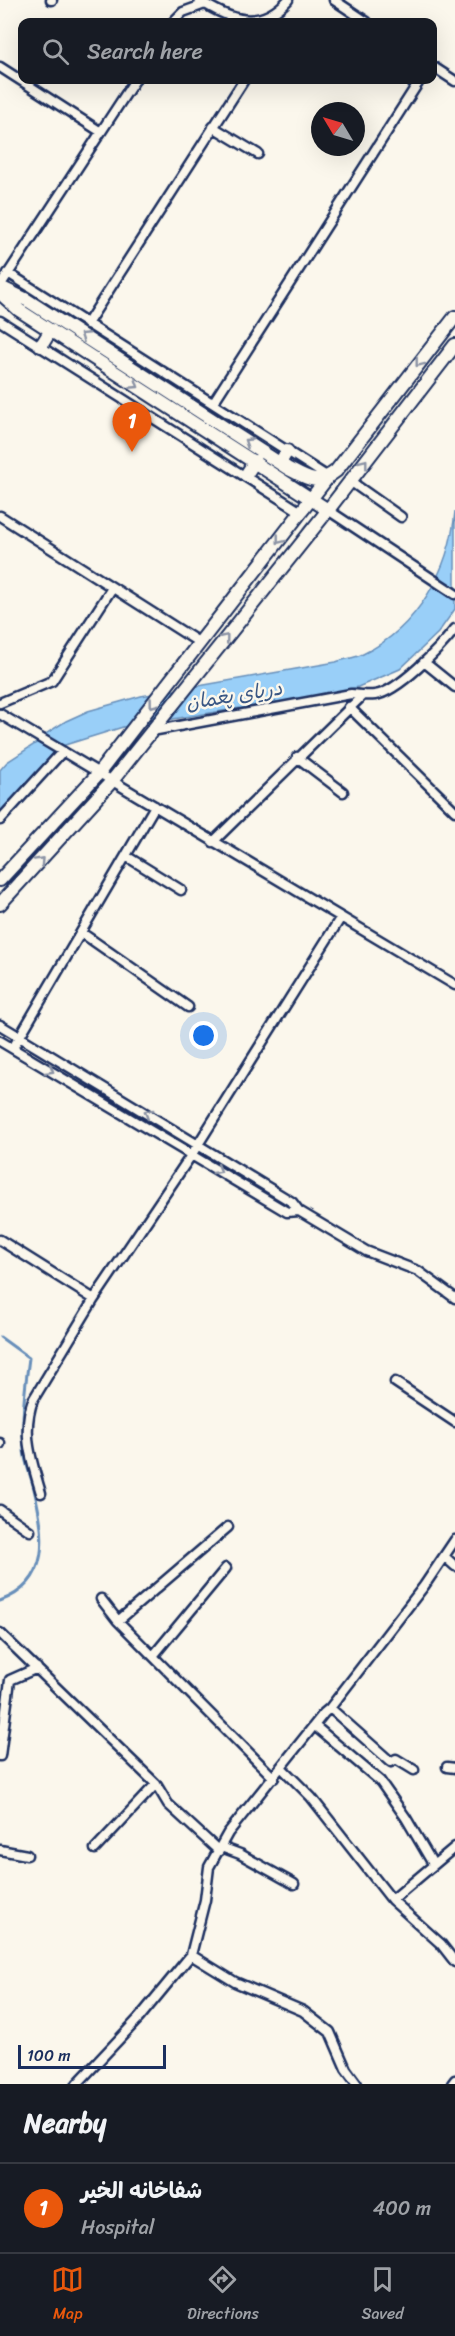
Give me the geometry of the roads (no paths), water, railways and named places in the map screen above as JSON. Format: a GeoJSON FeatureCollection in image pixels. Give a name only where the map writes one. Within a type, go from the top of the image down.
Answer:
{"type":"FeatureCollection","features":[{"type":"Feature","properties":{"kind":"main road"},"geometry":{"type":"LineString","coordinates":[[0,286],[39,308],[280,463],[308,479],[328,477]]}},
{"type":"Feature","properties":{"kind":"main road"},"geometry":{"type":"LineString","coordinates":[[0,293],[19,310],[328,510]]}},
{"type":"Feature","properties":{"kind":"main road"},"geometry":{"type":"LineString","coordinates":[[39,308],[46,296]]}},
{"type":"Feature","properties":{"kind":"main road"},"geometry":{"type":"LineString","coordinates":[[0,879],[98,774],[455,317]]}},
{"type":"Feature","properties":{"kind":"main road"},"geometry":{"type":"LineString","coordinates":[[41,346],[51,330]]}},
{"type":"Feature","properties":{"kind":"main road"},"geometry":{"type":"LineString","coordinates":[[0,904],[112,781],[328,510],[455,345]]}},
{"type":"Feature","properties":{"kind":"main road"},"geometry":{"type":"LineString","coordinates":[[280,463],[287,451]]}},
{"type":"Feature","properties":{"kind":"main road"},"geometry":{"type":"LineString","coordinates":[[246,475],[255,461]]}},
{"type":"Feature","properties":{"kind":"street"},"geometry":{"type":"LineString","coordinates":[[270,18],[288,0]]}},
{"type":"Feature","properties":{"kind":"street"},"geometry":{"type":"LineString","coordinates":[[334,0],[361,18]]}},
{"type":"Feature","properties":{"kind":"street"},"geometry":{"type":"LineString","coordinates":[[176,18],[202,2],[229,16],[239,18]]}},
{"type":"Feature","properties":{"kind":"street"},"geometry":{"type":"LineString","coordinates":[[0,67],[18,79]]}},
{"type":"Feature","properties":{"kind":"street"},"geometry":{"type":"LineString","coordinates":[[437,69],[455,81]]}},
{"type":"Feature","properties":{"kind":"street"},"geometry":{"type":"LineString","coordinates":[[26,84],[101,132]]}},
{"type":"Feature","properties":{"kind":"street"},"geometry":{"type":"LineString","coordinates":[[0,286],[132,84]]}},
{"type":"Feature","properties":{"kind":"street"},"geometry":{"type":"LineString","coordinates":[[87,324],[241,84]]}},
{"type":"Feature","properties":{"kind":"street"},"geometry":{"type":"LineString","coordinates":[[213,403],[417,84]]}},
{"type":"Feature","properties":{"kind":"street"},"geometry":{"type":"LineString","coordinates":[[213,127],[258,154]]}},
{"type":"Feature","properties":{"kind":"street"},"geometry":{"type":"LineString","coordinates":[[9,273],[328,477]]}},
{"type":"Feature","properties":{"kind":"street"},"geometry":{"type":"LineString","coordinates":[[0,321],[301,512]]}},
{"type":"Feature","properties":{"kind":"street"},"geometry":{"type":"LineString","coordinates":[[350,481],[401,517]]}},
{"type":"Feature","properties":{"kind":"street"},"geometry":{"type":"LineString","coordinates":[[328,510],[455,594]]}},
{"type":"Feature","properties":{"kind":"street"},"geometry":{"type":"LineString","coordinates":[[0,516],[200,643]]}},
{"type":"Feature","properties":{"kind":"street"},"geometry":{"type":"LineString","coordinates":[[0,703],[52,681],[112,588]]}},
{"type":"Feature","properties":{"kind":"street"},"geometry":{"type":"LineString","coordinates":[[152,731],[351,694],[375,695],[393,688],[445,643],[455,629]]}},
{"type":"Feature","properties":{"kind":"street"},"geometry":{"type":"LineString","coordinates":[[424,662],[455,687]]}},
{"type":"Feature","properties":{"kind":"street"},"geometry":{"type":"LineString","coordinates":[[213,842],[297,757],[363,695]]}},
{"type":"Feature","properties":{"kind":"street"},"geometry":{"type":"LineString","coordinates":[[349,707],[455,811]]}},
{"type":"Feature","properties":{"kind":"street"},"geometry":{"type":"LineString","coordinates":[[0,714],[455,985]]}},
{"type":"Feature","properties":{"kind":"street"},"geometry":{"type":"LineString","coordinates":[[0,820],[61,751]]}},
{"type":"Feature","properties":{"kind":"street"},"geometry":{"type":"LineString","coordinates":[[297,757],[343,792]]}},
{"type":"Feature","properties":{"kind":"street"},"geometry":{"type":"LineString","coordinates":[[13,1048],[155,806]]}},
{"type":"Feature","properties":{"kind":"street"},"geometry":{"type":"LineString","coordinates":[[126,856],[181,890]]}},
{"type":"Feature","properties":{"kind":"street"},"geometry":{"type":"LineString","coordinates":[[41,1493],[29,1450],[28,1415],[33,1401],[94,1299],[192,1154],[341,917]]}},
{"type":"Feature","properties":{"kind":"street"},"geometry":{"type":"LineString","coordinates":[[82,933],[188,1007]]}},
{"type":"Feature","properties":{"kind":"street"},"geometry":{"type":"LineString","coordinates":[[0,1025],[292,1202],[299,1211],[366,1251],[418,1271],[455,1298]]}},
{"type":"Feature","properties":{"kind":"street"},"geometry":{"type":"LineString","coordinates":[[0,1041],[287,1212],[299,1211]]}},
{"type":"Feature","properties":{"kind":"street"},"geometry":{"type":"LineString","coordinates":[[0,1240],[94,1299]]}},
{"type":"Feature","properties":{"kind":"street"},"geometry":{"type":"LineString","coordinates":[[395,1382],[455,1422]]}},
{"type":"Feature","properties":{"kind":"street"},"geometry":{"type":"LineString","coordinates":[[0,1510],[30,1531]]}},
{"type":"Feature","properties":{"kind":"street"},"geometry":{"type":"LineString","coordinates":[[118,1621],[228,1527]]}},
{"type":"Feature","properties":{"kind":"street"},"geometry":{"type":"LineString","coordinates":[[77,2084],[139,2018],[191,1955],[205,1900],[209,1867],[228,1833],[330,1708],[455,1540]]}},
{"type":"Feature","properties":{"kind":"street"},"geometry":{"type":"LineString","coordinates":[[444,1557],[455,1566]]}},
{"type":"Feature","properties":{"kind":"street"},"geometry":{"type":"LineString","coordinates":[[153,1656],[226,1568]]}},
{"type":"Feature","properties":{"kind":"street"},"geometry":{"type":"LineString","coordinates":[[101,1599],[118,1621],[274,1778]]}},
{"type":"Feature","properties":{"kind":"street"},"geometry":{"type":"LineString","coordinates":[[0,1633],[156,1784],[168,1804],[220,1849],[240,1854],[294,1884]]}},
{"type":"Feature","properties":{"kind":"street"},"geometry":{"type":"LineString","coordinates":[[0,1756],[10,1680],[37,1668]]}},
{"type":"Feature","properties":{"kind":"street"},"geometry":{"type":"LineString","coordinates":[[330,1708],[391,1762],[396,1758],[414,1770]]}},
{"type":"Feature","properties":{"kind":"street"},"geometry":{"type":"LineString","coordinates":[[315,1726],[380,1781],[411,1825],[433,1864]]}},
{"type":"Feature","properties":{"kind":"street"},"geometry":{"type":"LineString","coordinates":[[282,1768],[311,1797],[392,1900],[441,1944],[455,1962]]}},
{"type":"Feature","properties":{"kind":"street"},"geometry":{"type":"LineString","coordinates":[[94,1849],[156,1784]]}},
{"type":"Feature","properties":{"kind":"street"},"geometry":{"type":"LineString","coordinates":[[392,1900],[455,1847]]}},
{"type":"Feature","properties":{"kind":"street"},"geometry":{"type":"LineString","coordinates":[[0,1850],[27,1855]]}},
{"type":"Feature","properties":{"kind":"street"},"geometry":{"type":"LineString","coordinates":[[191,1955],[235,1982],[303,2012],[330,2032],[346,2069],[357,2084]]}},
{"type":"Feature","properties":{"kind":"street"},"geometry":{"type":"LineString","coordinates":[[452,2084],[455,2080]]}},
{"type":"Feature","properties":{"kind":"water","name":"دریای پغمان"},"geometry":{"type":"Polygon","coordinates":[[[455,511],[455,609],[438,633],[400,669],[358,687],[322,695],[123,727],[65,745],[0,813],[0,770],[7,762],[35,744],[47,733],[88,711],[141,696],[336,662],[360,655],[382,643],[415,613],[427,595],[446,555],[455,511]]]}},
{"type":"Feature","properties":{"kind":"waterway"},"geometry":{"type":"LineString","coordinates":[[0,1337],[29,1358],[23,1438],[26,1460],[38,1506],[42,1540],[37,1569],[29,1582],[17,1593],[0,1601]]}},
{"type":"Feature","properties":{"kind":"place","name":"شفاخانه الخیر"},"geometry":{"type":"Point","coordinates":[132,452]}}]}
